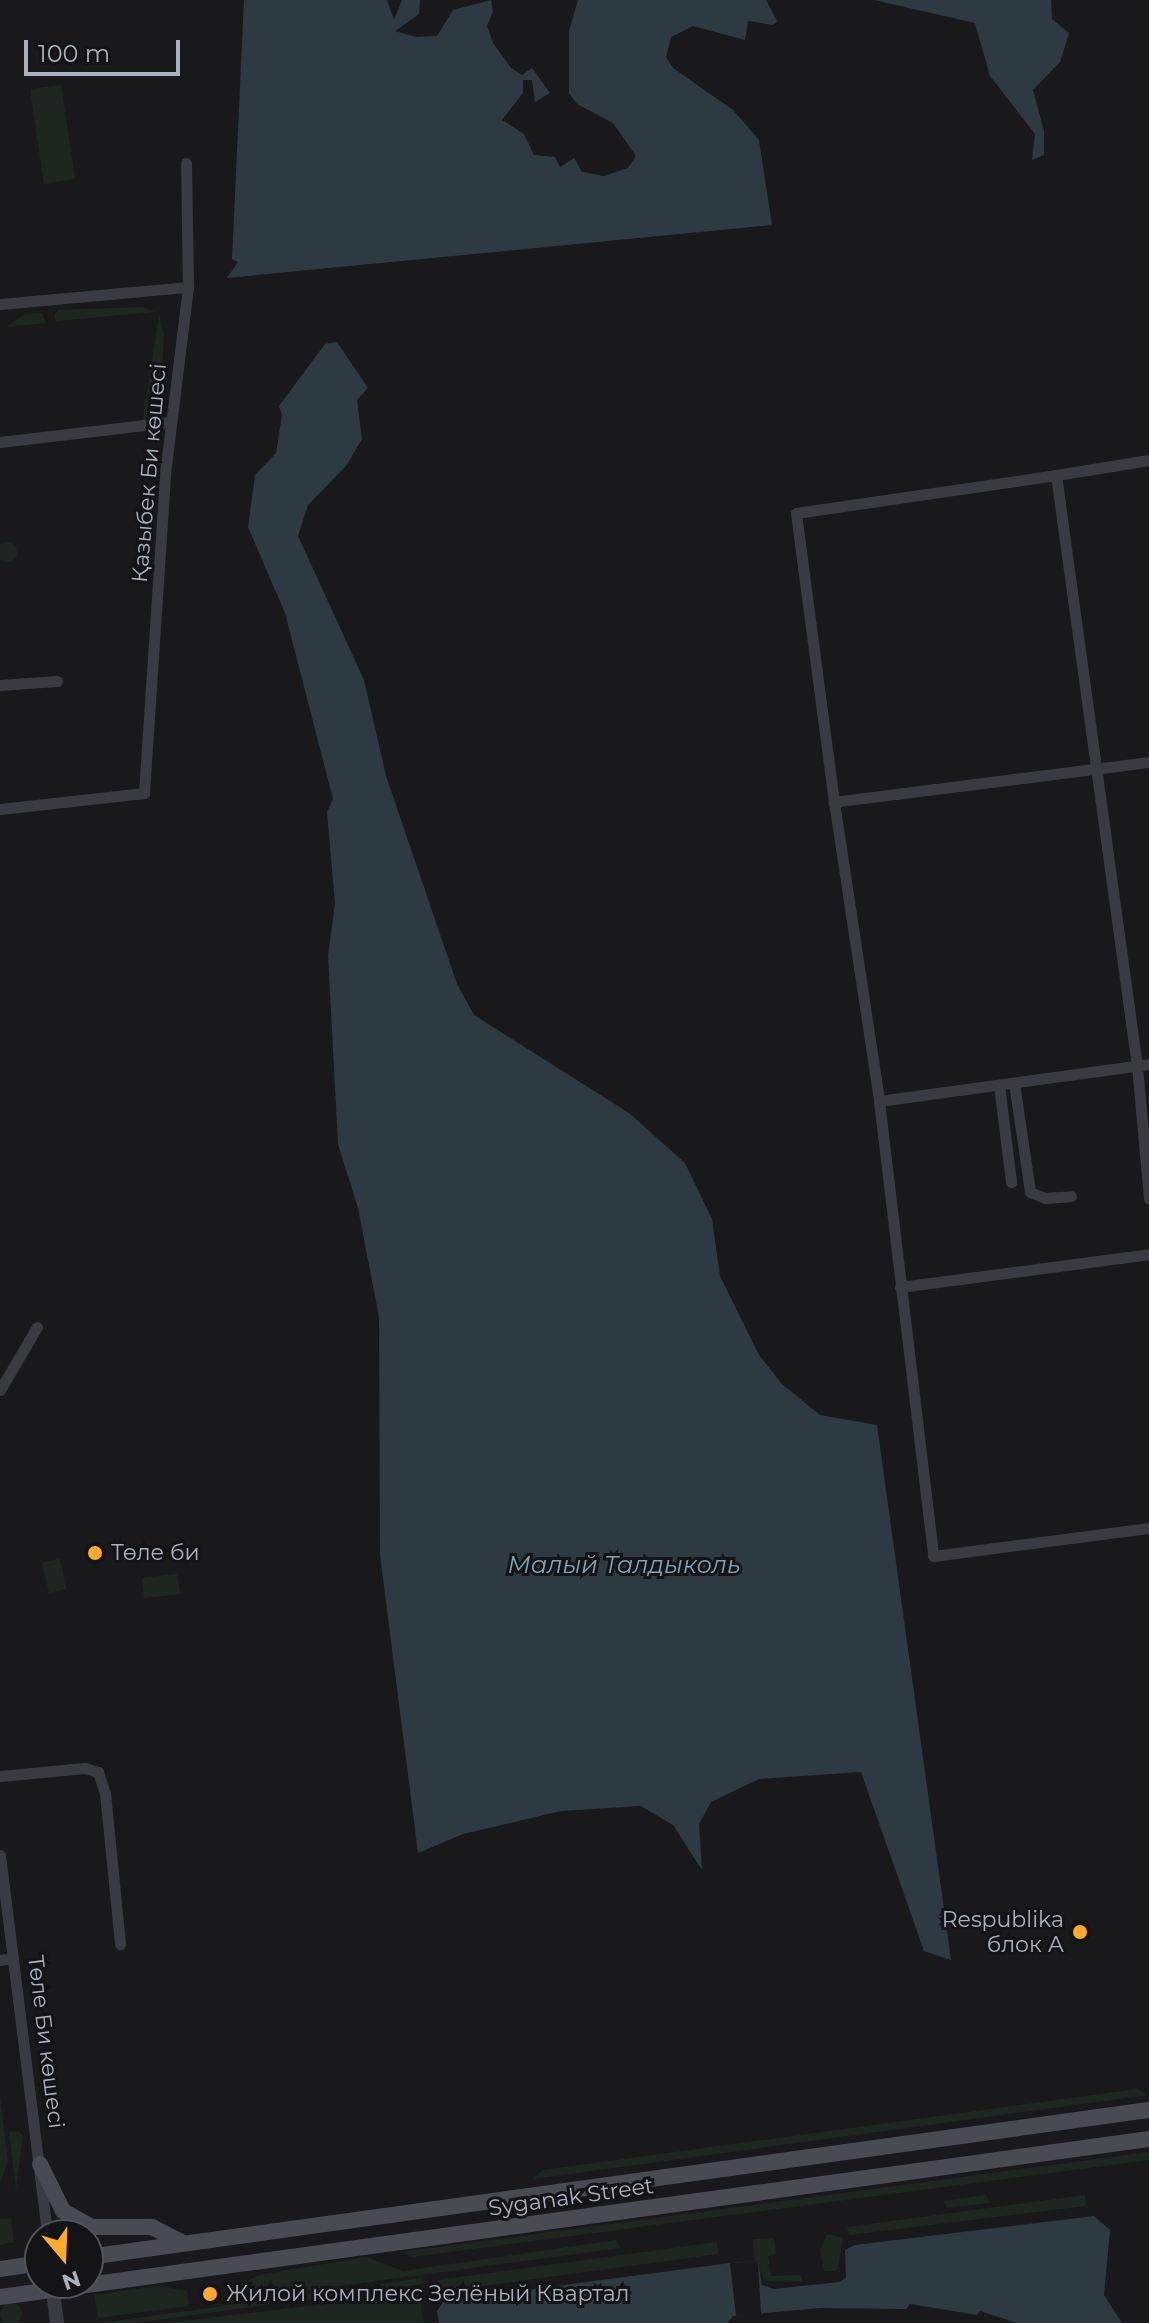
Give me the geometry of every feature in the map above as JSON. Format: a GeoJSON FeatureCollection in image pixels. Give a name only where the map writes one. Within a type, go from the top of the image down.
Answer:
{"type":"FeatureCollection","features":[{"type":"Feature","properties":{"kind":"main road","name":"Syganak Street"},"geometry":{"type":"LineString","coordinates":[[104,2255],[1149,2110]]}},
{"type":"Feature","properties":{"kind":"main road","name":"Syganak Street"},"geometry":{"type":"LineString","coordinates":[[104,2279],[1149,2139]]}},
{"type":"Feature","properties":{"kind":"main road"},"geometry":{"type":"LineString","coordinates":[[40,2164],[63,2211],[92,2227],[152,2227],[184,2243]]}},
{"type":"Feature","properties":{"kind":"main road"},"geometry":{"type":"LineString","coordinates":[[0,2269],[24,2265]]}},
{"type":"Feature","properties":{"kind":"main road","name":"Syganak Street"},"geometry":{"type":"LineString","coordinates":[[0,2297],[24,2292]]}},
{"type":"Feature","properties":{"kind":"street","name":"Қазыбек Би көшесі"},"geometry":{"type":"LineString","coordinates":[[0,809],[141,797],[146,787],[170,422],[188,287],[186,163]]}},
{"type":"Feature","properties":{"kind":"street"},"geometry":{"type":"LineString","coordinates":[[0,304],[188,287]]}},
{"type":"Feature","properties":{"kind":"street"},"geometry":{"type":"LineString","coordinates":[[0,442],[170,422]]}},
{"type":"Feature","properties":{"kind":"street"},"geometry":{"type":"LineString","coordinates":[[1149,460],[796,513],[834,802],[879,1101],[933,1556],[1149,1528]]}},
{"type":"Feature","properties":{"kind":"street"},"geometry":{"type":"LineString","coordinates":[[1056,475],[1093,770],[1143,1065],[1149,1198]]}},
{"type":"Feature","properties":{"kind":"street"},"geometry":{"type":"LineString","coordinates":[[0,685],[57,681]]}},
{"type":"Feature","properties":{"kind":"street"},"geometry":{"type":"LineString","coordinates":[[834,802],[1149,762]]}},
{"type":"Feature","properties":{"kind":"street"},"geometry":{"type":"LineString","coordinates":[[879,1101],[1143,1065]]}},
{"type":"Feature","properties":{"kind":"street"},"geometry":{"type":"LineString","coordinates":[[1014,1083],[1030,1192],[1045,1198],[1071,1196]]}},
{"type":"Feature","properties":{"kind":"street"},"geometry":{"type":"LineString","coordinates":[[999,1085],[1011,1182]]}},
{"type":"Feature","properties":{"kind":"street"},"geometry":{"type":"LineString","coordinates":[[900,1287],[1149,1254]]}},
{"type":"Feature","properties":{"kind":"street"},"geometry":{"type":"LineString","coordinates":[[0,1390],[37,1327]]}},
{"type":"Feature","properties":{"kind":"street"},"geometry":{"type":"LineString","coordinates":[[0,1776],[93,1768],[98,1772],[105,1793],[120,1944]]}},
{"type":"Feature","properties":{"kind":"street","name":"Төле Би көшесі"},"geometry":{"type":"LineString","coordinates":[[0,1855],[45,2219]]}},
{"type":"Feature","properties":{"kind":"street"},"geometry":{"type":"LineString","coordinates":[[0,1960],[13,1958]]}},
{"type":"Feature","properties":{"kind":"street"},"geometry":{"type":"LineString","coordinates":[[54,2299],[57,2323]]}},
{"type":"Feature","properties":{"kind":"shaded area"},"geometry":{"type":"Polygon","coordinates":[[[61,85],[75,179],[44,184],[30,89],[61,85]]]}},
{"type":"Feature","properties":{"kind":"shaded area"},"geometry":{"type":"Polygon","coordinates":[[[142,307],[155,312],[56,321],[54,316],[58,310],[142,307]]]}},
{"type":"Feature","properties":{"kind":"shaded area"},"geometry":{"type":"Polygon","coordinates":[[[42,313],[46,323],[6,327],[25,314],[42,313]]]}},
{"type":"Feature","properties":{"kind":"shaded area"},"geometry":{"type":"Polygon","coordinates":[[[159,315],[164,334],[159,417],[143,419],[159,315]]]}},
{"type":"Feature","properties":{"kind":"shaded area"},"geometry":{"type":"Polygon","coordinates":[[[7,542],[14,545],[17,552],[14,559],[7,562],[0,559],[-3,552],[0,545],[7,542]]]}},
{"type":"Feature","properties":{"kind":"shaded area"},"geometry":{"type":"Polygon","coordinates":[[[60,1559],[66,1589],[49,1593],[42,1562],[60,1559]]]}},
{"type":"Feature","properties":{"kind":"shaded area"},"geometry":{"type":"Polygon","coordinates":[[[177,1574],[180,1594],[144,1598],[142,1578],[177,1574]]]}},
{"type":"Feature","properties":{"kind":"shaded area"},"geometry":{"type":"Polygon","coordinates":[[[1137,2089],[1148,2095],[533,2179],[543,2170],[1137,2089]]]}},
{"type":"Feature","properties":{"kind":"shaded area"},"geometry":{"type":"Polygon","coordinates":[[[0,2096],[8,2160],[0,2184],[0,2096]]]}},
{"type":"Feature","properties":{"kind":"shaded area"},"geometry":{"type":"Polygon","coordinates":[[[19,2131],[23,2137],[16,2189],[9,2132],[19,2131]]]}},
{"type":"Feature","properties":{"kind":"shaded area"},"geometry":{"type":"Polygon","coordinates":[[[1149,2152],[1149,2160],[412,2257],[402,2252],[1149,2152]]]}},
{"type":"Feature","properties":{"kind":"shaded area"},"geometry":{"type":"Polygon","coordinates":[[[986,2195],[990,2203],[947,2208],[944,2201],[986,2195]]]}},
{"type":"Feature","properties":{"kind":"shaded area"},"geometry":{"type":"Polygon","coordinates":[[[1085,2195],[1086,2206],[849,2235],[847,2227],[1085,2195]]]}},
{"type":"Feature","properties":{"kind":"shaded area"},"geometry":{"type":"Polygon","coordinates":[[[11,2218],[14,2242],[0,2245],[0,2219],[11,2218]]]}},
{"type":"Feature","properties":{"kind":"shaded area"},"geometry":{"type":"Polygon","coordinates":[[[827,2234],[843,2238],[837,2271],[824,2271],[820,2250],[827,2234]]]}},
{"type":"Feature","properties":{"kind":"shaded area"},"geometry":{"type":"Polygon","coordinates":[[[774,2238],[776,2254],[768,2256],[771,2276],[800,2275],[803,2282],[766,2281],[755,2261],[753,2239],[774,2238]]]}},
{"type":"Feature","properties":{"kind":"shaded area"},"geometry":{"type":"Polygon","coordinates":[[[616,2240],[620,2248],[235,2300],[233,2287],[259,2275],[366,2257],[403,2271],[616,2240]]]}},
{"type":"Feature","properties":{"kind":"shaded area"},"geometry":{"type":"Polygon","coordinates":[[[717,2242],[718,2254],[445,2291],[438,2280],[717,2242]]]}},
{"type":"Feature","properties":{"kind":"shaded area"},"geometry":{"type":"Polygon","coordinates":[[[423,2278],[424,2284],[134,2323],[101,2323],[423,2278]]]}},
{"type":"Feature","properties":{"kind":"shaded area"},"geometry":{"type":"Polygon","coordinates":[[[158,2286],[187,2291],[189,2306],[98,2318],[95,2299],[104,2299],[104,2294],[158,2286]]]}},
{"type":"Feature","properties":{"kind":"shaded area"},"geometry":{"type":"Polygon","coordinates":[[[420,2293],[423,2323],[164,2323],[420,2293]]]}},
{"type":"Feature","properties":{"kind":"shaded area"},"geometry":{"type":"Polygon","coordinates":[[[11,2303],[19,2306],[22,2314],[19,2322],[11,2325],[3,2322],[0,2314],[3,2306],[11,2303]]]}},
{"type":"Feature","properties":{"kind":"water"},"geometry":{"type":"Polygon","coordinates":[[[244,0],[387,0],[394,20],[402,0],[420,0],[419,14],[395,31],[416,37],[437,36],[453,10],[491,0],[493,11],[487,26],[493,43],[511,68],[522,75],[532,68],[550,93],[535,102],[532,80],[523,80],[523,93],[502,120],[524,134],[534,155],[555,157],[560,167],[574,158],[582,172],[604,176],[628,168],[636,156],[613,123],[577,104],[569,93],[569,31],[578,0],[766,0],[777,21],[773,25],[748,21],[745,40],[693,26],[671,37],[666,57],[673,68],[733,110],[759,140],[772,225],[227,278],[238,262],[232,259],[244,0]]]}},
{"type":"Feature","properties":{"kind":"water"},"geometry":{"type":"Polygon","coordinates":[[[874,0],[1051,0],[1052,19],[1069,33],[1060,62],[1033,90],[1044,131],[1044,155],[1032,160],[1035,134],[990,76],[975,23],[874,0]]]}},
{"type":"Feature","properties":{"kind":"water","name":"Малый Талдыколь"},"geometry":{"type":"Polygon","coordinates":[[[337,342],[368,388],[357,400],[362,439],[346,466],[308,505],[298,536],[364,680],[386,776],[457,984],[474,1015],[629,1113],[685,1163],[712,1219],[720,1276],[759,1355],[782,1384],[820,1415],[877,1425],[951,1960],[924,1951],[861,1772],[759,1779],[711,1802],[699,1824],[702,1870],[673,1825],[641,1806],[561,1811],[463,1834],[418,1853],[380,1555],[379,1317],[358,1208],[338,1144],[328,955],[335,904],[327,812],[333,799],[285,613],[248,527],[255,475],[276,453],[282,415],[279,406],[325,344],[337,342]]]}},
{"type":"Feature","properties":{"kind":"water"},"geometry":{"type":"Polygon","coordinates":[[[1094,2216],[1110,2230],[1104,2295],[1122,2323],[1017,2323],[980,2311],[977,2315],[910,2304],[906,2309],[820,2308],[733,2316],[727,2323],[439,2323],[437,2311],[444,2301],[730,2263],[758,2261],[762,2285],[774,2289],[840,2282],[846,2277],[845,2250],[855,2245],[1094,2216]]]}},
{"type":"Feature","properties":{"kind":"pier"},"geometry":{"type":"Polygon","coordinates":[[[758,2261],[761,2314],[736,2316],[730,2263],[758,2261]]]}},
{"type":"Feature","properties":{"kind":"place","name":"Төле би"},"geometry":{"type":"Point","coordinates":[95,1553]}},
{"type":"Feature","properties":{"kind":"place","name":"Respublika блок А"},"geometry":{"type":"Point","coordinates":[1080,1932]}},
{"type":"Feature","properties":{"kind":"place","name":"Жилой комплекс Зелёный Квартал"},"geometry":{"type":"Point","coordinates":[210,2294]}}]}
